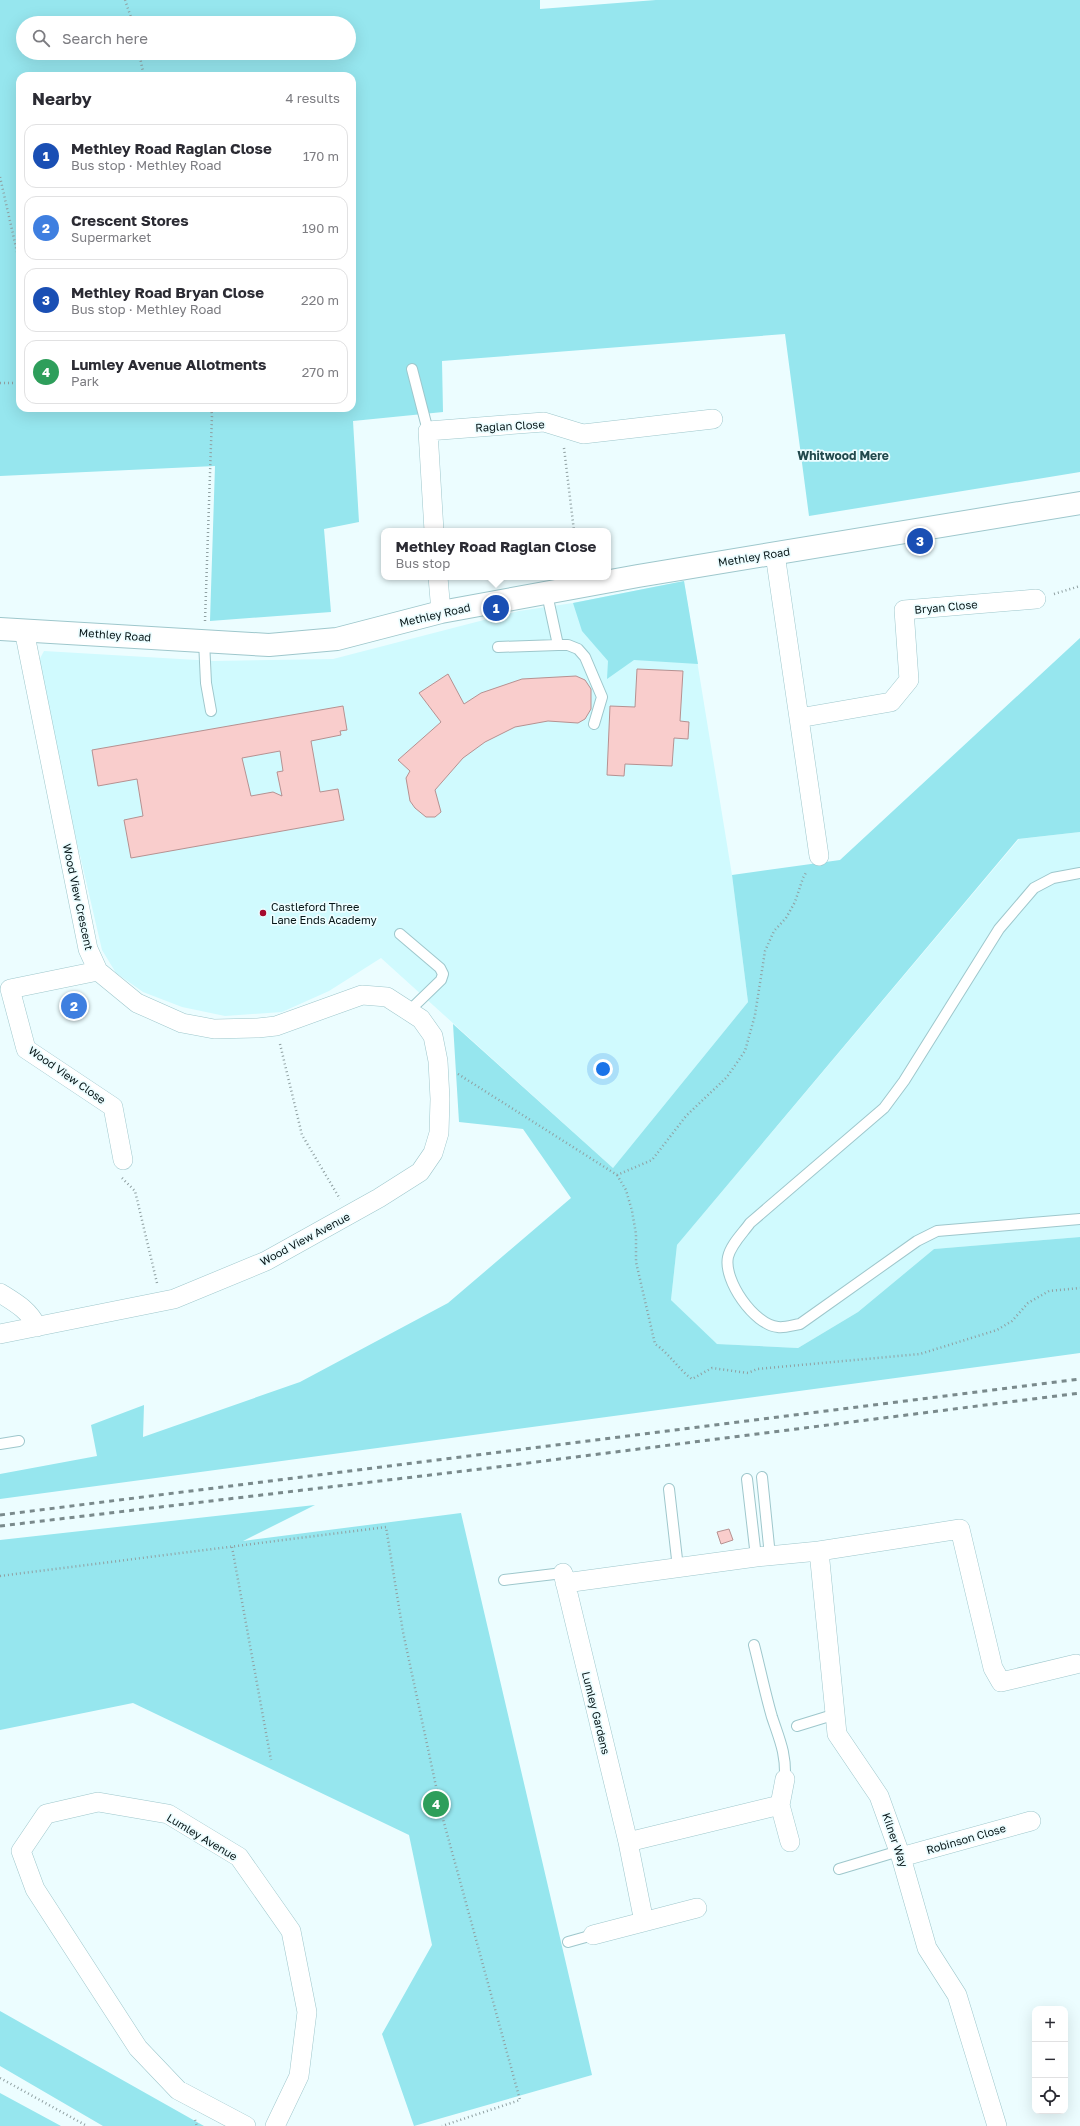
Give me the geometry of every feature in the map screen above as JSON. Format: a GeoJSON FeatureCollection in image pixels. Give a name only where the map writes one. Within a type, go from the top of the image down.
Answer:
{"type":"FeatureCollection","features":[{"type":"Feature","properties":{"kind":"main road","name":"Methley Road"},"geometry":{"type":"LineString","coordinates":[[0,629],[269,645],[336,639],[441,612],[1080,503]]}},
{"type":"Feature","properties":{"kind":"street","name":"Raglan Close"},"geometry":{"type":"LineString","coordinates":[[428,432],[544,422],[583,434],[714,419]]}},
{"type":"Feature","properties":{"kind":"street"},"geometry":{"type":"LineString","coordinates":[[428,432],[434,528]]}},
{"type":"Feature","properties":{"kind":"street"},"geometry":{"type":"LineString","coordinates":[[775,554],[819,856]]}},
{"type":"Feature","properties":{"kind":"street"},"geometry":{"type":"LineString","coordinates":[[438,580],[441,612]]}},
{"type":"Feature","properties":{"kind":"street","name":"Bryan Close"},"geometry":{"type":"LineString","coordinates":[[798,718],[891,702],[910,680],[904,610],[1036,599]]}},
{"type":"Feature","properties":{"kind":"street","name":"Wood View Crescent"},"geometry":{"type":"LineString","coordinates":[[24,630],[88,949],[98,971],[137,1004],[182,1023],[214,1029],[276,1026],[362,995],[387,998],[410,1010],[428,1027]]}},
{"type":"Feature","properties":{"kind":"street","name":"Wood View Close"},"geometry":{"type":"LineString","coordinates":[[98,971],[10,989],[26,1049],[112,1107],[123,1160]]}},
{"type":"Feature","properties":{"kind":"street","name":"Wood View Avenue"},"geometry":{"type":"LineString","coordinates":[[0,1334],[161,1302],[190,1294],[266,1261],[350,1215],[420,1172],[433,1153],[439,1126],[440,1099],[438,1061],[433,1036],[428,1027]]}},
{"type":"Feature","properties":{"kind":"street"},"geometry":{"type":"LineString","coordinates":[[0,1293],[21,1306],[32,1316],[37,1327]]}},
{"type":"Feature","properties":{"kind":"street"},"geometry":{"type":"LineString","coordinates":[[564,1578],[678,1568],[763,1556],[819,1551],[960,1529],[993,1668],[1001,1682],[1076,1664]]}},
{"type":"Feature","properties":{"kind":"street","name":"Kilner Way"},"geometry":{"type":"LineString","coordinates":[[819,1551],[837,1734],[879,1796],[900,1854],[927,1948],[957,1995],[997,2126]]}},
{"type":"Feature","properties":{"kind":"street","name":"Lumley Gardens"},"geometry":{"type":"LineString","coordinates":[[564,1578],[628,1842],[644,1922]]}},
{"type":"Feature","properties":{"kind":"street"},"geometry":{"type":"LineString","coordinates":[[785,1779],[780,1805],[790,1842]]}},
{"type":"Feature","properties":{"kind":"street","name":"Lumley Avenue"},"geometry":{"type":"LineString","coordinates":[[246,2126],[178,2090],[138,2048],[35,1889],[21,1851],[46,1814],[98,1802],[168,1814],[239,1857],[291,1931],[307,2012],[299,2076],[275,2126]]}},
{"type":"Feature","properties":{"kind":"street"},"geometry":{"type":"LineString","coordinates":[[628,1842],[780,1805]]}},
{"type":"Feature","properties":{"kind":"street","name":"Robinson Close"},"geometry":{"type":"LineString","coordinates":[[900,1854],[1031,1820]]}},
{"type":"Feature","properties":{"kind":"street"},"geometry":{"type":"LineString","coordinates":[[593,1935],[697,1908]]}},
{"type":"Feature","properties":{"kind":"lane"},"geometry":{"type":"LineString","coordinates":[[412,369],[428,432]]}},
{"type":"Feature","properties":{"kind":"lane"},"geometry":{"type":"LineString","coordinates":[[547,594],[558,645]]}},
{"type":"Feature","properties":{"kind":"lane"},"geometry":{"type":"LineString","coordinates":[[204,641],[206,683],[212,711]]}},
{"type":"Feature","properties":{"kind":"lane"},"geometry":{"type":"LineString","coordinates":[[498,647],[568,645],[578,649],[585,657],[602,697],[594,724]]}},
{"type":"Feature","properties":{"kind":"lane"},"geometry":{"type":"LineString","coordinates":[[1080,873],[1053,878],[1034,888],[999,929],[904,1081],[884,1108],[750,1223],[733,1246],[728,1257],[729,1272],[741,1300],[759,1319],[778,1327],[800,1324],[917,1241],[937,1231],[1080,1219]]}},
{"type":"Feature","properties":{"kind":"lane"},"geometry":{"type":"LineString","coordinates":[[400,934],[440,968],[443,974],[442,980],[410,1010]]}},
{"type":"Feature","properties":{"kind":"lane"},"geometry":{"type":"LineString","coordinates":[[0,1444],[19,1441]]}},
{"type":"Feature","properties":{"kind":"lane"},"geometry":{"type":"LineString","coordinates":[[762,1477],[763,1556]]}},
{"type":"Feature","properties":{"kind":"lane"},"geometry":{"type":"LineString","coordinates":[[748,1479],[763,1556]]}},
{"type":"Feature","properties":{"kind":"lane"},"geometry":{"type":"LineString","coordinates":[[669,1489],[678,1568]]}},
{"type":"Feature","properties":{"kind":"lane"},"geometry":{"type":"LineString","coordinates":[[504,1580],[564,1578]]}},
{"type":"Feature","properties":{"kind":"lane"},"geometry":{"type":"LineString","coordinates":[[754,1644],[772,1716],[786,1760],[785,1779]]}},
{"type":"Feature","properties":{"kind":"lane"},"geometry":{"type":"LineString","coordinates":[[797,1726],[836,1714]]}},
{"type":"Feature","properties":{"kind":"lane"},"geometry":{"type":"LineString","coordinates":[[839,1869],[900,1854]]}},
{"type":"Feature","properties":{"kind":"lane"},"geometry":{"type":"LineString","coordinates":[[568,1942],[593,1935]]}},
{"type":"Feature","properties":{"kind":"path"},"geometry":{"type":"LineString","coordinates":[[125,0],[131,16]]}},
{"type":"Feature","properties":{"kind":"path"},"geometry":{"type":"LineString","coordinates":[[141,60],[143,72]]}},
{"type":"Feature","properties":{"kind":"path"},"geometry":{"type":"LineString","coordinates":[[0,177],[16,247]]}},
{"type":"Feature","properties":{"kind":"path"},"geometry":{"type":"LineString","coordinates":[[0,383],[16,383]]}},
{"type":"Feature","properties":{"kind":"path"},"geometry":{"type":"LineString","coordinates":[[204,641],[212,412]]}},
{"type":"Feature","properties":{"kind":"path"},"geometry":{"type":"LineString","coordinates":[[561,427],[574,528]]}},
{"type":"Feature","properties":{"kind":"path"},"geometry":{"type":"LineString","coordinates":[[1036,599],[1080,586]]}},
{"type":"Feature","properties":{"kind":"path"},"geometry":{"type":"LineString","coordinates":[[438,1061],[617,1175],[647,1163],[652,1160],[686,1116],[727,1077],[745,1051],[755,1015],[765,951],[774,931],[786,918],[795,902],[803,878],[819,856]]}},
{"type":"Feature","properties":{"kind":"path"},"geometry":{"type":"LineString","coordinates":[[276,1026],[302,1135],[350,1215]]}},
{"type":"Feature","properties":{"kind":"path"},"geometry":{"type":"LineString","coordinates":[[123,1160],[112,1163],[113,1170],[135,1191],[161,1302]]}},
{"type":"Feature","properties":{"kind":"path"},"geometry":{"type":"LineString","coordinates":[[0,1576],[386,1527],[403,1632],[443,1819],[520,2100],[442,2126]]}},
{"type":"Feature","properties":{"kind":"path"},"geometry":{"type":"LineString","coordinates":[[232,1547],[271,1760]]}},
{"type":"Feature","properties":{"kind":"path"},"geometry":{"type":"LineString","coordinates":[[0,2078],[87,2126]]}},
{"type":"Feature","properties":{"kind":"shaded area"},"geometry":{"type":"Polygon","coordinates":[[[0,0],[540,0],[540,9],[656,0],[1080,0],[1080,472],[809,516],[785,334],[442,361],[443,412],[353,421],[359,522],[324,529],[331,612],[210,621],[215,466],[0,476],[0,0]]]}},
{"type":"Feature","properties":{"kind":"shaded area","name":"Castleford Three Lane Ends Academy"},"geometry":{"type":"Polygon","coordinates":[[[684,581],[732,875],[748,1002],[613,1168],[381,958],[329,991],[282,1012],[225,1016],[182,1007],[143,992],[116,973],[102,950],[36,666],[44,651],[214,661],[333,659],[519,611],[573,603],[684,581]]]}},
{"type":"Feature","properties":{"kind":"shaded area"},"geometry":{"type":"Polygon","coordinates":[[[684,581],[698,664],[634,660],[607,679],[608,661],[582,631],[573,603],[684,581]]]}},
{"type":"Feature","properties":{"kind":"shaded area"},"geometry":{"type":"Polygon","coordinates":[[[1080,638],[1080,832],[1018,839],[677,1245],[671,1300],[717,1344],[798,1348],[858,1312],[934,1249],[1080,1237],[1080,1353],[0,1499],[0,1474],[97,1456],[91,1425],[144,1405],[143,1437],[300,1382],[448,1303],[571,1198],[523,1129],[459,1122],[453,1024],[613,1168],[748,1002],[732,875],[840,860],[1080,638]]]}},
{"type":"Feature","properties":{"kind":"shaded area"},"geometry":{"type":"Polygon","coordinates":[[[1080,832],[1080,1237],[934,1249],[858,1312],[798,1348],[716,1344],[671,1300],[677,1245],[1019,839],[1080,832]]]}},
{"type":"Feature","properties":{"kind":"shaded area"},"geometry":{"type":"Polygon","coordinates":[[[315,1505],[243,1541],[461,1513],[592,2075],[414,2126],[382,2034],[432,1945],[409,1835],[133,1703],[0,1730],[0,1540],[315,1505]]]}},
{"type":"Feature","properties":{"kind":"shaded area"},"geometry":{"type":"Polygon","coordinates":[[[0,2011],[204,2126],[103,2126],[0,2066],[0,2011]]]}},
{"type":"Feature","properties":{"kind":"shaded area"},"geometry":{"type":"Polygon","coordinates":[[[0,2093],[61,2126],[0,2126],[0,2093]]]}},
{"type":"Feature","properties":{"kind":"building"},"geometry":{"type":"Polygon","coordinates":[[[637,669],[683,671],[680,721],[689,722],[688,739],[674,738],[672,766],[625,764],[624,776],[607,775],[610,706],[635,707],[637,669]]]}},
{"type":"Feature","properties":{"kind":"building"},"geometry":{"type":"Polygon","coordinates":[[[448,674],[464,704],[481,693],[522,679],[576,676],[585,680],[591,689],[591,709],[585,719],[578,723],[548,721],[515,727],[485,742],[463,758],[435,790],[441,812],[435,817],[426,817],[415,808],[410,801],[406,778],[410,771],[398,760],[441,722],[419,693],[448,674]]]}},
{"type":"Feature","properties":{"kind":"building"},"geometry":{"type":"Polygon","coordinates":[[[343,706],[347,730],[340,731],[341,735],[311,741],[320,792],[338,789],[344,820],[131,858],[124,820],[143,816],[137,779],[98,786],[92,750],[343,706]],[[280,751],[242,758],[251,796],[273,792],[282,796],[277,772],[283,771],[280,751]]]}},
{"type":"Feature","properties":{"kind":"building"},"geometry":{"type":"Polygon","coordinates":[[[729,1529],[733,1540],[721,1544],[717,1532],[729,1529]]]}},
{"type":"Feature","properties":{"kind":"railway"},"geometry":{"type":"LineString","coordinates":[[0,1515],[1080,1379]]}},
{"type":"Feature","properties":{"kind":"railway"},"geometry":{"type":"LineString","coordinates":[[0,1526],[481,1469],[1080,1393]]}},
{"type":"Feature","properties":{"kind":"place","name":"Methley Road Bryan Close"},"geometry":{"type":"Point","coordinates":[920,541]}},
{"type":"Feature","properties":{"kind":"place","name":"Methley Road Raglan Close"},"geometry":{"type":"Point","coordinates":[496,608]}},
{"type":"Feature","properties":{"kind":"place","name":"Castleford Three Lane Ends Academy"},"geometry":{"type":"Point","coordinates":[263,913]}},
{"type":"Feature","properties":{"kind":"place","name":"Crescent Stores"},"geometry":{"type":"Point","coordinates":[74,1006]}},
{"type":"Feature","properties":{"kind":"place","name":"Lumley Avenue Allotments"},"geometry":{"type":"Point","coordinates":[436,1804]}},
{"type":"Feature","properties":{"kind":"district","name":"Whitwood Mere"},"geometry":{"type":"Point","coordinates":[843,456]}}]}
